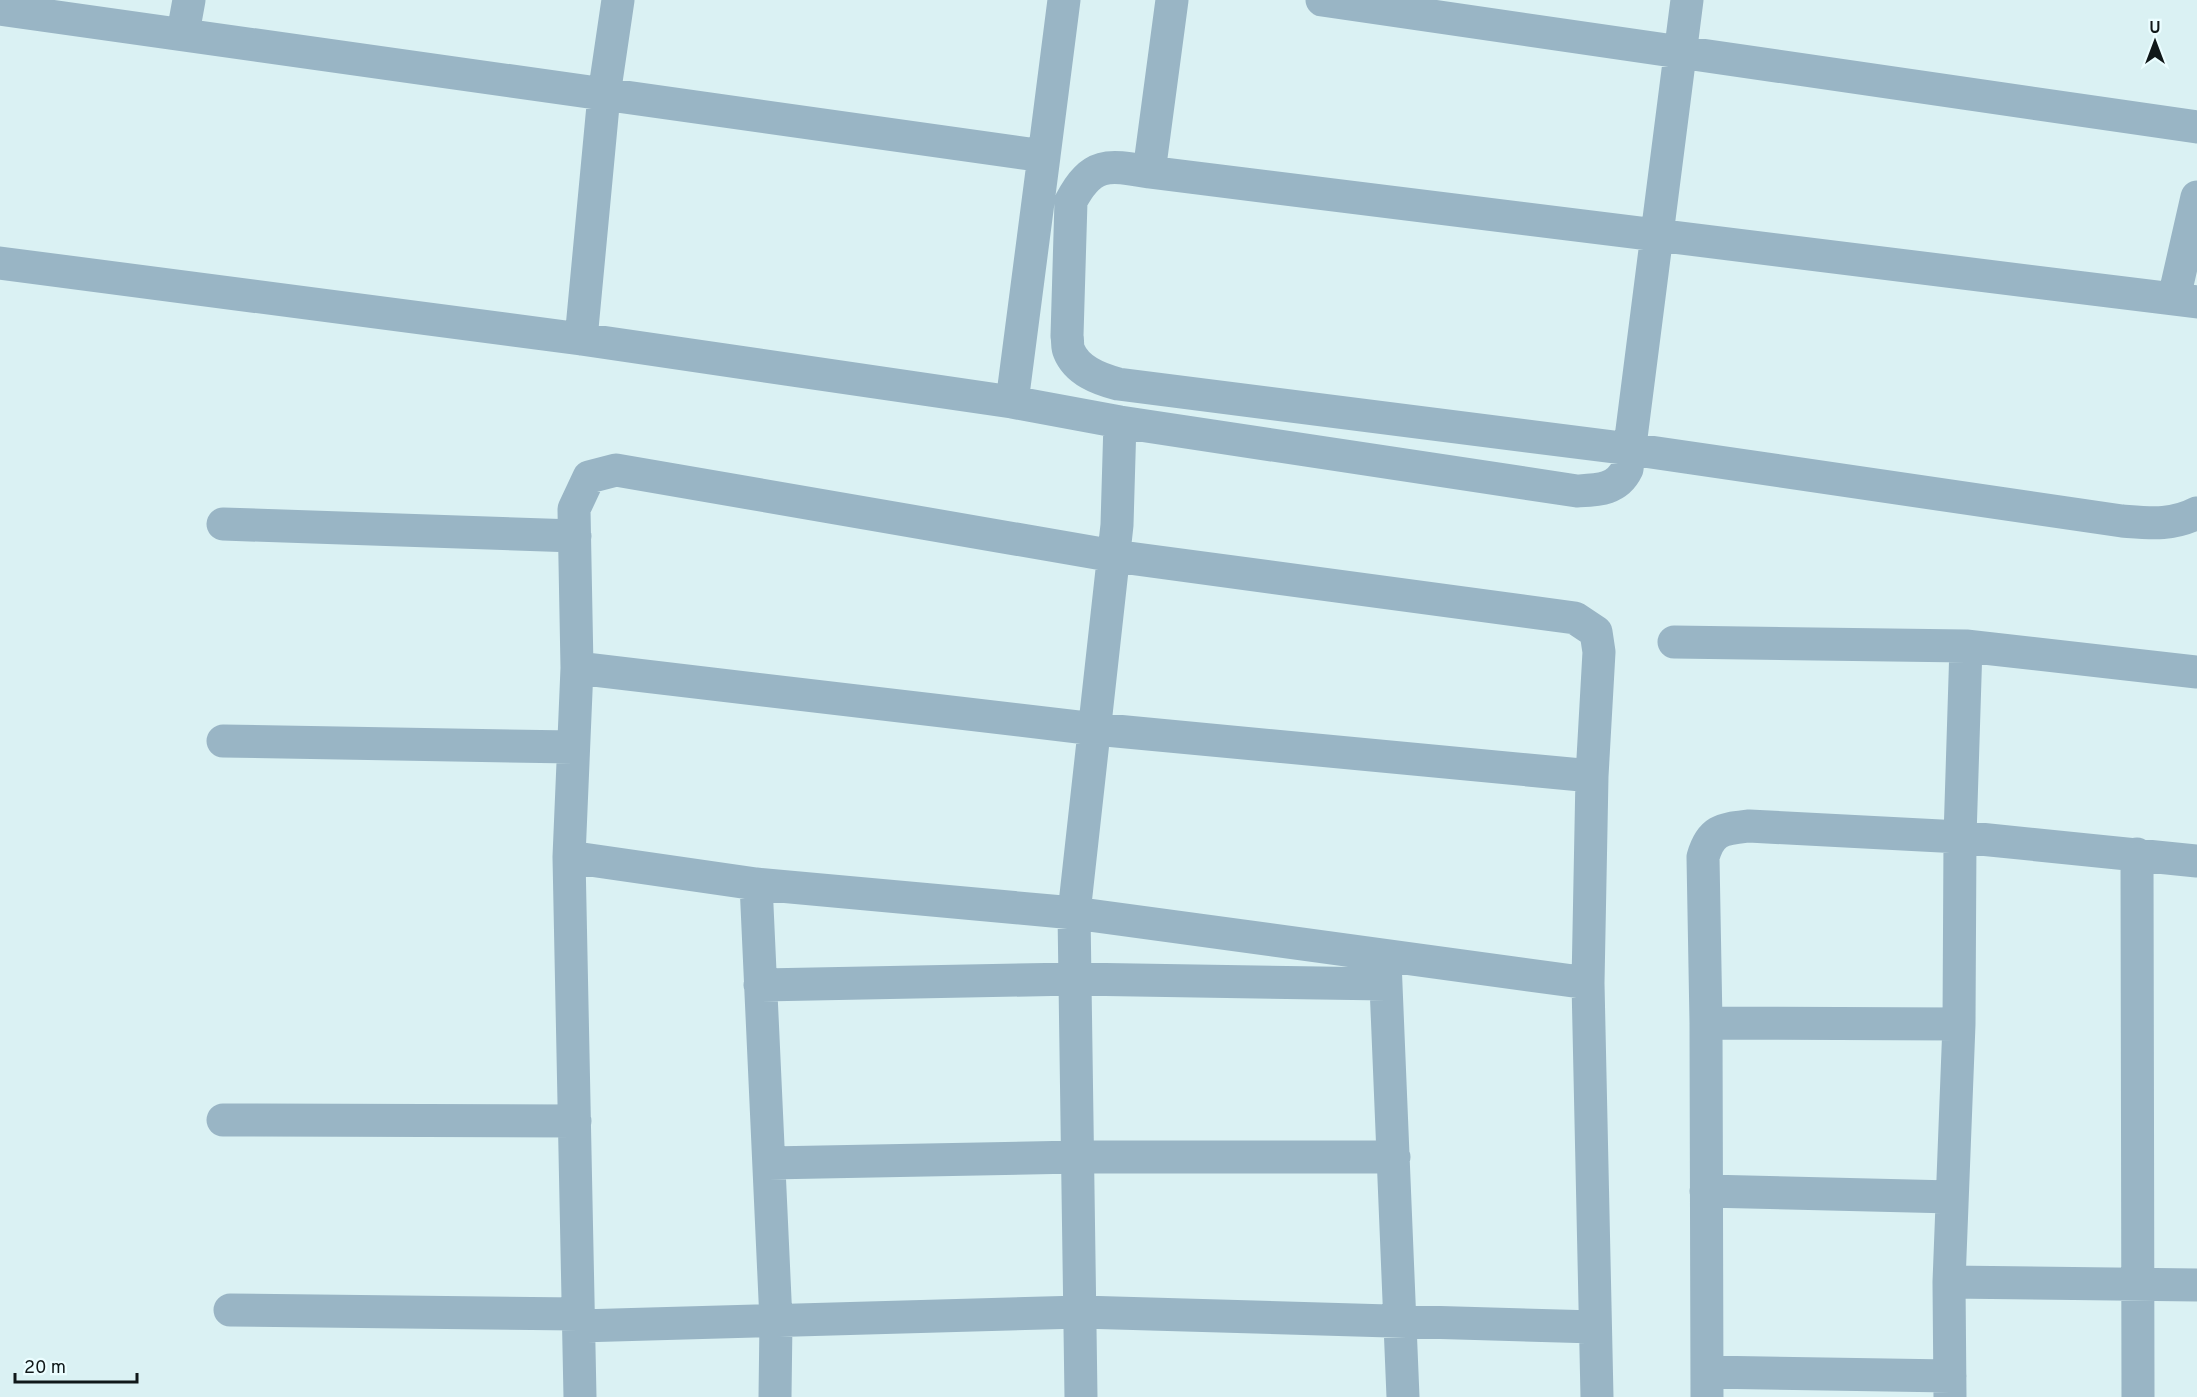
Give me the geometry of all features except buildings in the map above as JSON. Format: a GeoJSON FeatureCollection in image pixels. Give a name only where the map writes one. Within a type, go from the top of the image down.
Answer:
{"type":"FeatureCollection","features":[{"type":"Feature","properties":{"kind":"street"},"geometry":{"type":"LineString","coordinates":[[183,33],[189,0]]}},
{"type":"Feature","properties":{"kind":"street"},"geometry":{"type":"LineString","coordinates":[[581,339],[604,95],[618,0]]}},
{"type":"Feature","properties":{"kind":"street"},"geometry":{"type":"LineString","coordinates":[[1012,402],[1064,0]]}},
{"type":"Feature","properties":{"kind":"street"},"geometry":{"type":"LineString","coordinates":[[1149,172],[1172,0]]}},
{"type":"Feature","properties":{"kind":"street"},"geometry":{"type":"LineString","coordinates":[[1322,0],[2197,127]]}},
{"type":"Feature","properties":{"kind":"street"},"geometry":{"type":"LineString","coordinates":[[0,263],[581,339],[1012,402],[1120,422],[1577,491],[1603,489],[1623,479],[1627,469],[1687,0]]}},
{"type":"Feature","properties":{"kind":"street"},"geometry":{"type":"LineString","coordinates":[[0,9],[1044,156]]}},
{"type":"Feature","properties":{"kind":"street"},"geometry":{"type":"LineString","coordinates":[[2197,197],[2186,300],[1114,166],[1094,172],[1080,184],[1071,201],[1067,336],[1069,351],[1081,368],[1099,379],[1118,384],[1630,448],[2122,521],[2158,524],[2182,521],[2197,513]]}},
{"type":"Feature","properties":{"kind":"street"},"geometry":{"type":"LineString","coordinates":[[1081,1397],[1074,913],[1117,525],[1120,422]]}},
{"type":"Feature","properties":{"kind":"street"},"geometry":{"type":"LineString","coordinates":[[580,1397],[569,857],[577,669],[574,509],[589,477],[616,470],[1114,556],[1575,618],[1596,632],[1599,652],[1592,776],[1588,983],[1597,1397]]}},
{"type":"Feature","properties":{"kind":"street"},"geometry":{"type":"LineString","coordinates":[[223,524],[575,536]]}},
{"type":"Feature","properties":{"kind":"street"},"geometry":{"type":"LineString","coordinates":[[1674,642],[1966,646],[2197,672]]}},
{"type":"Feature","properties":{"kind":"street"},"geometry":{"type":"LineString","coordinates":[[1966,646],[1960,837],[1959,1024],[1949,1282],[1950,1386],[1707,1384],[1703,857],[1707,845],[1715,834],[1725,829],[1749,826],[1960,837],[2197,861]]}},
{"type":"Feature","properties":{"kind":"street"},"geometry":{"type":"LineString","coordinates":[[577,669],[1095,729],[1592,776]]}},
{"type":"Feature","properties":{"kind":"street"},"geometry":{"type":"LineString","coordinates":[[223,741],[573,747]]}},
{"type":"Feature","properties":{"kind":"street"},"geometry":{"type":"LineString","coordinates":[[2137,854],[2138,1397]]}},
{"type":"Feature","properties":{"kind":"street"},"geometry":{"type":"LineString","coordinates":[[569,857],[756,884],[1074,913],[1386,969]]}},
{"type":"Feature","properties":{"kind":"street"},"geometry":{"type":"LineString","coordinates":[[756,884],[777,1321],[775,1397]]}},
{"type":"Feature","properties":{"kind":"street"},"geometry":{"type":"LineString","coordinates":[[760,985],[1075,979],[1386,969],[1588,983]]}},
{"type":"Feature","properties":{"kind":"street"},"geometry":{"type":"LineString","coordinates":[[1386,969],[1403,1397]]}},
{"type":"Feature","properties":{"kind":"street"},"geometry":{"type":"LineString","coordinates":[[1706,1023],[1959,1024]]}},
{"type":"Feature","properties":{"kind":"street"},"geometry":{"type":"LineString","coordinates":[[223,1120],[575,1121]]}},
{"type":"Feature","properties":{"kind":"street"},"geometry":{"type":"LineString","coordinates":[[769,1163],[1078,1157],[1394,1157]]}},
{"type":"Feature","properties":{"kind":"street"},"geometry":{"type":"LineString","coordinates":[[1706,1191],[1952,1197]]}},
{"type":"Feature","properties":{"kind":"street"},"geometry":{"type":"LineString","coordinates":[[1949,1282],[2197,1285]]}},
{"type":"Feature","properties":{"kind":"street"},"geometry":{"type":"LineString","coordinates":[[230,1310],[578,1320],[777,1321],[1081,1312],[1595,1327]]}}]}
